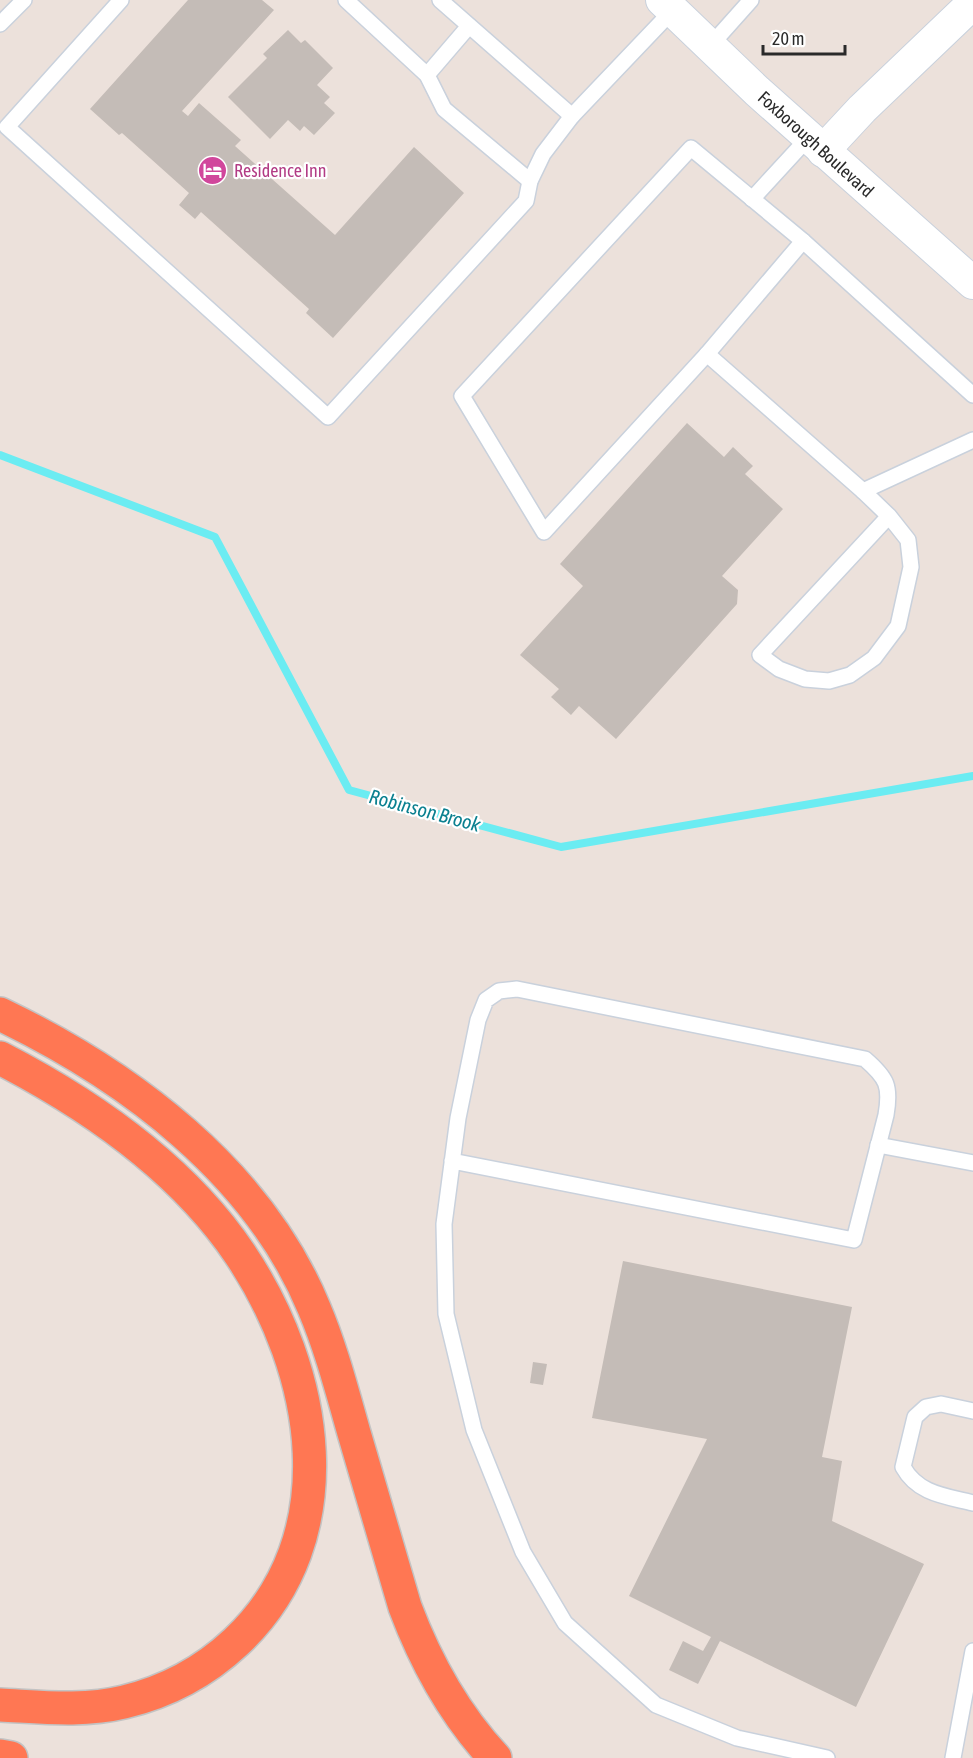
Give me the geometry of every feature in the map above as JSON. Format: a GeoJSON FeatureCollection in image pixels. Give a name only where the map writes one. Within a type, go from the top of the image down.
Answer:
{"type":"FeatureCollection","features":[{"type":"Feature","properties":{"kind":"highway"},"geometry":{"type":"LineString","coordinates":[[0,1014],[64,1047],[152,1108],[213,1160],[272,1231],[305,1289],[327,1341],[405,1607],[417,1639],[453,1705],[495,1758]]}},
{"type":"Feature","properties":{"kind":"highway"},"geometry":{"type":"LineString","coordinates":[[0,1058],[78,1103],[123,1135],[175,1178],[230,1239],[253,1274],[271,1308],[292,1359],[306,1419],[311,1475],[304,1524],[294,1557],[279,1588],[250,1628],[217,1658],[195,1674],[168,1688],[122,1703],[90,1708],[0,1705]]}},
{"type":"Feature","properties":{"kind":"highway"},"geometry":{"type":"LineString","coordinates":[[0,1756],[11,1758]]}},
{"type":"Feature","properties":{"kind":"street"},"geometry":{"type":"LineString","coordinates":[[816,144],[862,109],[973,3]]}},
{"type":"Feature","properties":{"kind":"street","name":"Foxborough Boulevard"},"geometry":{"type":"LineString","coordinates":[[667,5],[757,91],[973,284]]}},
{"type":"Feature","properties":{"kind":"lane"},"geometry":{"type":"LineString","coordinates":[[0,24],[24,0]]}},
{"type":"Feature","properties":{"kind":"lane"},"geometry":{"type":"LineString","coordinates":[[121,0],[7,127],[328,417],[526,201],[530,181],[543,154],[667,5]]}},
{"type":"Feature","properties":{"kind":"lane"},"geometry":{"type":"LineString","coordinates":[[346,0],[427,75],[444,109],[530,181]]}},
{"type":"Feature","properties":{"kind":"lane"},"geometry":{"type":"LineString","coordinates":[[440,0],[573,116]]}},
{"type":"Feature","properties":{"kind":"lane"},"geometry":{"type":"LineString","coordinates":[[710,46],[751,0]]}},
{"type":"Feature","properties":{"kind":"lane"},"geometry":{"type":"LineString","coordinates":[[427,75],[468,26]]}},
{"type":"Feature","properties":{"kind":"lane"},"geometry":{"type":"LineString","coordinates":[[752,199],[816,144]]}},
{"type":"Feature","properties":{"kind":"lane"},"geometry":{"type":"LineString","coordinates":[[803,241],[707,354],[544,532],[462,396],[691,148],[803,241],[973,395]]}},
{"type":"Feature","properties":{"kind":"lane"},"geometry":{"type":"LineString","coordinates":[[707,354],[863,491],[889,516],[908,540],[911,567],[898,626],[874,658],[850,675],[829,681],[805,680],[779,669],[760,655],[889,516]]}},
{"type":"Feature","properties":{"kind":"lane"},"geometry":{"type":"LineString","coordinates":[[863,491],[973,441]]}},
{"type":"Feature","properties":{"kind":"lane"},"geometry":{"type":"LineString","coordinates":[[452,1161],[854,1240],[886,1115],[889,1096],[881,1073],[865,1059],[517,989],[499,991],[486,999],[478,1020],[458,1118],[452,1161],[444,1224],[446,1314],[474,1430],[523,1552],[565,1623],[656,1705],[737,1738],[826,1758]]}},
{"type":"Feature","properties":{"kind":"lane"},"geometry":{"type":"LineString","coordinates":[[878,1145],[973,1163]]}},
{"type":"Feature","properties":{"kind":"lane"},"geometry":{"type":"LineString","coordinates":[[973,1411],[941,1404],[926,1407],[915,1417],[903,1467],[909,1479],[921,1488],[938,1495],[973,1503]]}},
{"type":"Feature","properties":{"kind":"lane"},"geometry":{"type":"LineString","coordinates":[[953,1758],[973,1651]]}},
{"type":"Feature","properties":{"kind":"building","name":"Residence Inn"},"geometry":{"type":"Polygon","coordinates":[[[188,0],[262,0],[274,10],[182,111],[188,116],[199,103],[241,140],[235,146],[335,235],[414,147],[464,193],[333,338],[306,313],[309,309],[201,212],[195,219],[179,205],[189,193],[122,133],[119,135],[90,109],[188,0]]]}},
{"type":"Feature","properties":{"kind":"building"},"geometry":{"type":"Polygon","coordinates":[[[288,30],[301,43],[305,40],[333,68],[317,85],[330,97],[324,103],[335,113],[314,135],[304,126],[300,131],[288,120],[270,139],[228,97],[267,58],[263,54],[288,30]]]}},
{"type":"Feature","properties":{"kind":"building"},"geometry":{"type":"Polygon","coordinates":[[[687,423],[724,457],[733,447],[753,466],[745,474],[783,509],[722,576],[738,590],[737,604],[616,739],[579,706],[571,715],[551,697],[559,689],[520,655],[583,586],[560,564],[687,423]]]}},
{"type":"Feature","properties":{"kind":"building"},"geometry":{"type":"Polygon","coordinates":[[[623,1261],[852,1307],[822,1457],[842,1461],[832,1521],[924,1564],[856,1707],[720,1641],[698,1684],[669,1670],[683,1641],[703,1651],[711,1637],[629,1596],[707,1439],[592,1418],[623,1261]]]}},
{"type":"Feature","properties":{"kind":"building"},"geometry":{"type":"Polygon","coordinates":[[[533,1362],[547,1364],[543,1385],[530,1383],[533,1362]]]}},
{"type":"Feature","properties":{"kind":"waterway","name":"Robinson Brook"},"geometry":{"type":"LineString","coordinates":[[0,455],[215,537],[349,790],[561,847],[973,776]]}},
{"type":"Feature","properties":{"kind":"place","name":"Residence Inn"},"geometry":{"type":"Point","coordinates":[213,170]}}]}
